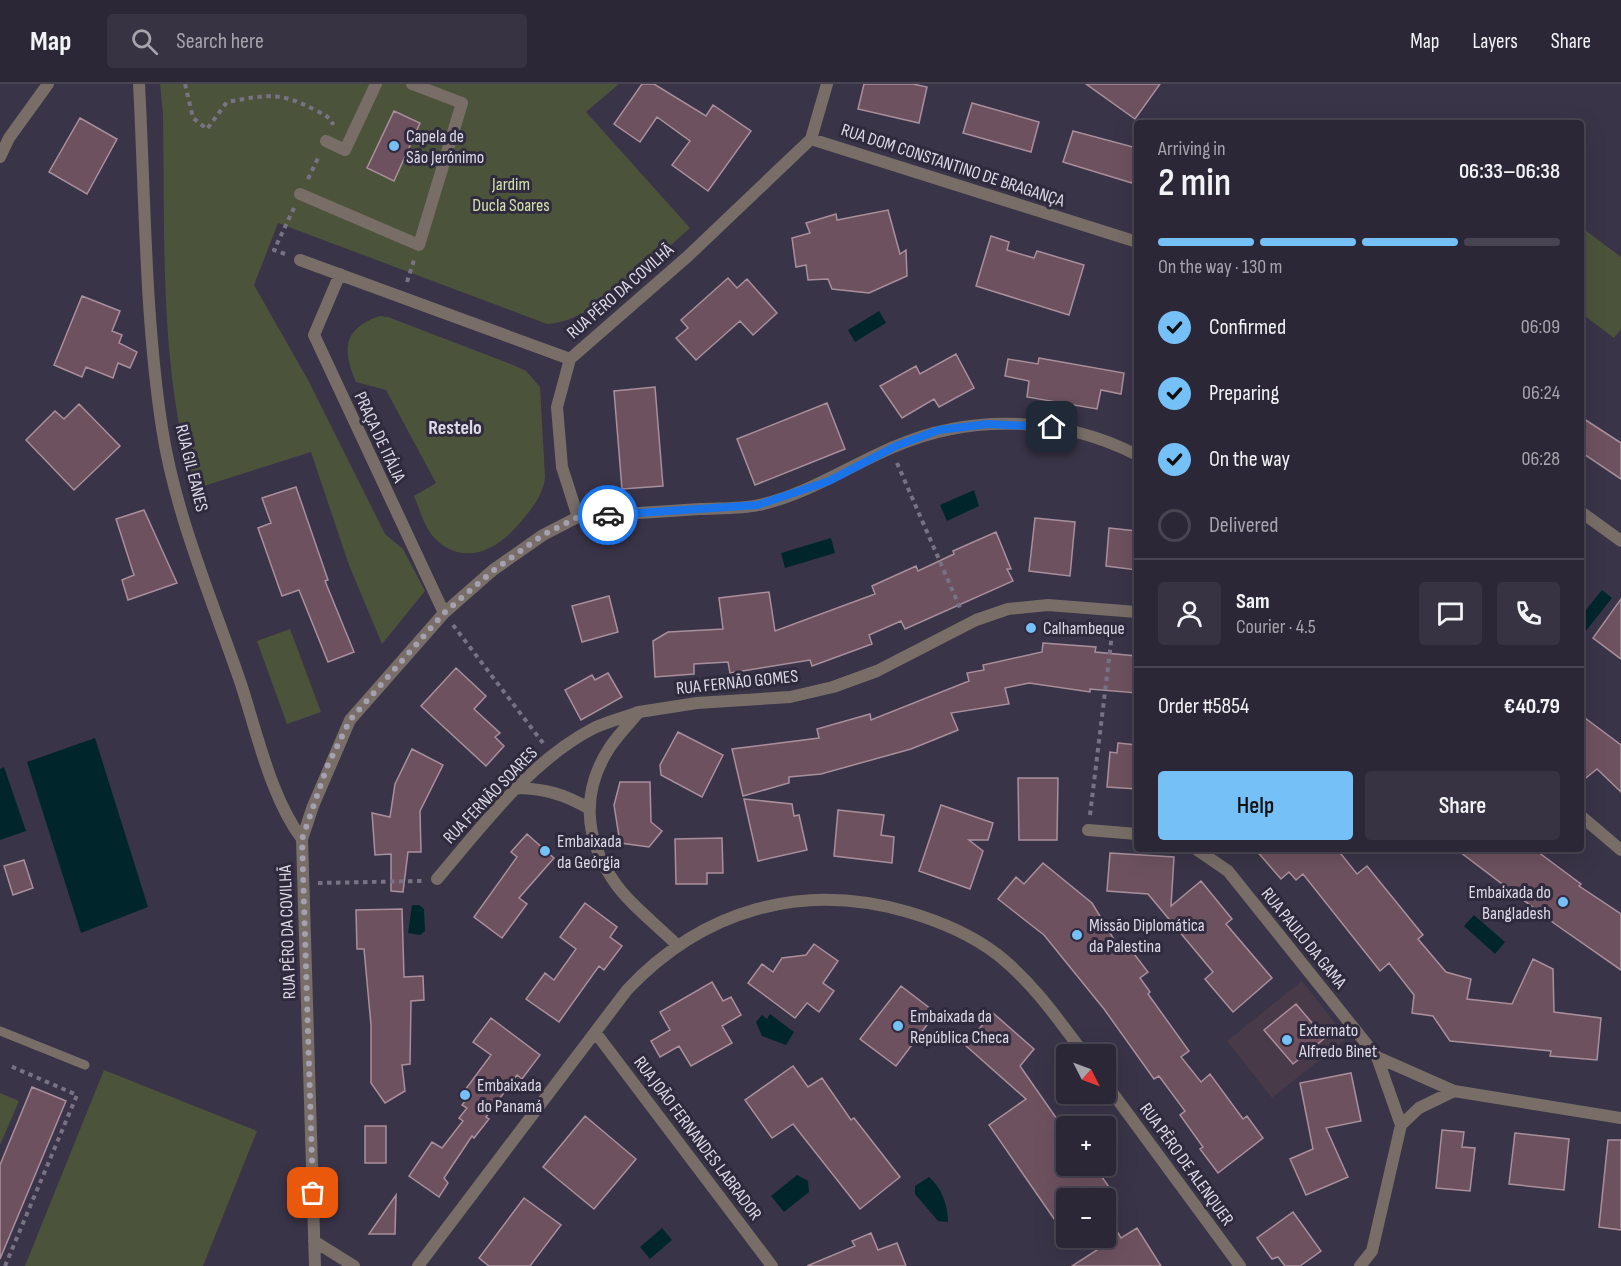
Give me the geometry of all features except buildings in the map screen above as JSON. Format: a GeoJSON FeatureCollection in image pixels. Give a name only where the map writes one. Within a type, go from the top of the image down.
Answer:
{"type":"FeatureCollection","features":[{"type":"Feature","properties":{"kind":"street"},"geometry":{"type":"LineString","coordinates":[[0,157],[9,138],[48,84]]}},
{"type":"Feature","properties":{"kind":"street","name":"RUA GIL EANES"},"geometry":{"type":"LineString","coordinates":[[139,84],[154,358],[162,430],[178,498],[267,763],[287,819],[302,839]]}},
{"type":"Feature","properties":{"kind":"street"},"geometry":{"type":"LineString","coordinates":[[326,141],[345,150],[376,84]]}},
{"type":"Feature","properties":{"kind":"street"},"geometry":{"type":"LineString","coordinates":[[300,194],[419,245],[462,103],[412,84]]}},
{"type":"Feature","properties":{"kind":"street","name":"RUA DOM CONSTANTINO DE BRAGANÇA"},"geometry":{"type":"LineString","coordinates":[[827,84],[811,139],[1134,241]]}},
{"type":"Feature","properties":{"kind":"street","name":"RUA PÊRO DA COVILHÃ"},"geometry":{"type":"LineString","coordinates":[[315,1266],[302,839],[327,767],[350,720],[444,613],[494,570],[543,535],[578,517],[562,467],[557,407],[570,359],[687,257],[811,139]]}},
{"type":"Feature","properties":{"kind":"street"},"geometry":{"type":"LineString","coordinates":[[300,260],[570,359]]}},
{"type":"Feature","properties":{"kind":"street","name":"PRAÇA DE ITÁLIA"},"geometry":{"type":"LineString","coordinates":[[340,274],[314,335],[444,613]]}},
{"type":"Feature","properties":{"kind":"street"},"geometry":{"type":"LineString","coordinates":[[578,517],[758,505],[829,481],[906,442],[939,430],[988,424],[1030,424],[1074,431],[1113,443],[1134,454]]}},
{"type":"Feature","properties":{"kind":"street"},"geometry":{"type":"LineString","coordinates":[[1584,514],[1621,541]]}},
{"type":"Feature","properties":{"kind":"street","name":"RUA FERNÃO GOMES"},"geometry":{"type":"LineString","coordinates":[[639,712],[697,703],[790,697],[833,687],[877,671],[976,620],[1008,609],[1048,605],[1134,612]]}},
{"type":"Feature","properties":{"kind":"street"},"geometry":{"type":"LineString","coordinates":[[639,712],[609,748],[595,777],[588,808],[595,847],[614,881],[677,945]]}},
{"type":"Feature","properties":{"kind":"street","name":"RUA FERNÃO SOARES"},"geometry":{"type":"LineString","coordinates":[[437,879],[518,788],[553,756],[594,728],[639,712]]}},
{"type":"Feature","properties":{"kind":"street"},"geometry":{"type":"LineString","coordinates":[[518,788],[544,789],[567,796],[588,808]]}},
{"type":"Feature","properties":{"kind":"street"},"geometry":{"type":"LineString","coordinates":[[1584,819],[1621,850]]}},
{"type":"Feature","properties":{"kind":"street"},"geometry":{"type":"LineString","coordinates":[[1088,830],[1134,834]]}},
{"type":"Feature","properties":{"kind":"street","name":"RUA PAULO DA GAMA"},"geometry":{"type":"LineString","coordinates":[[1200,852],[1228,871],[1377,1057],[1401,1125]]}},
{"type":"Feature","properties":{"kind":"street"},"geometry":{"type":"LineString","coordinates":[[418,1266],[634,982],[677,945],[719,922],[765,906],[811,899],[859,901],[936,920],[997,954],[1048,1005],[1077,1044]]}},
{"type":"Feature","properties":{"kind":"street","name":"RUA JOÃO FERNANDES LABRADOR"},"geometry":{"type":"LineString","coordinates":[[595,1032],[772,1266]]}},
{"type":"Feature","properties":{"kind":"street","name":"RUA PAULO DA GAMA"},"geometry":{"type":"LineString","coordinates":[[1377,1057],[1454,1091],[1621,1118]]}},
{"type":"Feature","properties":{"kind":"street"},"geometry":{"type":"LineString","coordinates":[[1360,1266],[1372,1251],[1401,1125],[1419,1108],[1454,1091]]}},
{"type":"Feature","properties":{"kind":"street","name":"RUA PÊRO DE ALENQUER"},"geometry":{"type":"LineString","coordinates":[[1116,1098],[1239,1266]]}},
{"type":"Feature","properties":{"kind":"street"},"geometry":{"type":"LineString","coordinates":[[315,1241],[354,1266]]}},
{"type":"Feature","properties":{"kind":"lane"},"geometry":{"type":"LineString","coordinates":[[0,1031],[85,1065]]}},
{"type":"Feature","properties":{"kind":"path"},"geometry":{"type":"LineString","coordinates":[[185,84],[192,118],[207,129],[227,102],[273,94],[297,101],[329,117],[333,127],[274,250],[300,260]]}},
{"type":"Feature","properties":{"kind":"path"},"geometry":{"type":"LineString","coordinates":[[402,296],[419,245]]}},
{"type":"Feature","properties":{"kind":"path"},"geometry":{"type":"LineString","coordinates":[[902,474],[961,609]]}},
{"type":"Feature","properties":{"kind":"path"},"geometry":{"type":"LineString","coordinates":[[444,613],[553,756]]}},
{"type":"Feature","properties":{"kind":"path"},"geometry":{"type":"LineString","coordinates":[[1088,830],[1110,648]]}},
{"type":"Feature","properties":{"kind":"path"},"geometry":{"type":"LineString","coordinates":[[303,883],[410,882]]}},
{"type":"Feature","properties":{"kind":"path"},"geometry":{"type":"LineString","coordinates":[[5,1266],[77,1095],[8,1065]]}},
{"type":"Feature","properties":{"kind":"shaded area"},"geometry":{"type":"Polygon","coordinates":[[[879,311],[886,323],[855,342],[848,330],[879,311]]]}},
{"type":"Feature","properties":{"kind":"shaded area"},"geometry":{"type":"Polygon","coordinates":[[[974,490],[979,506],[947,521],[940,505],[974,490]]]}},
{"type":"Feature","properties":{"kind":"shaded area"},"geometry":{"type":"Polygon","coordinates":[[[831,538],[835,553],[785,568],[781,553],[831,538]]]}},
{"type":"Feature","properties":{"kind":"shaded area"},"geometry":{"type":"Polygon","coordinates":[[[1602,590],[1612,598],[1584,633],[1584,612],[1602,590]]]}},
{"type":"Feature","properties":{"kind":"shaded area"},"geometry":{"type":"Polygon","coordinates":[[[95,738],[148,907],[81,933],[27,762],[95,738]]]}},
{"type":"Feature","properties":{"kind":"shaded area"},"geometry":{"type":"Polygon","coordinates":[[[4,767],[26,831],[0,840],[0,769],[4,767]]]}},
{"type":"Feature","properties":{"kind":"shaded area"},"geometry":{"type":"Polygon","coordinates":[[[412,905],[419,905],[424,909],[425,931],[420,935],[408,933],[412,905]]]}},
{"type":"Feature","properties":{"kind":"shaded area"},"geometry":{"type":"Polygon","coordinates":[[[1474,915],[1505,942],[1495,954],[1464,926],[1474,915]]]}},
{"type":"Feature","properties":{"kind":"shaded area","name":"Externato Alfredo Binet"},"geometry":{"type":"Polygon","coordinates":[[[1302,981],[1347,1038],[1272,1098],[1227,1041],[1302,981]]]}},
{"type":"Feature","properties":{"kind":"shaded area"},"geometry":{"type":"Polygon","coordinates":[[[770,1014],[794,1032],[786,1045],[762,1036],[756,1022],[762,1015],[767,1019],[770,1014]]]}},
{"type":"Feature","properties":{"kind":"shaded area"},"geometry":{"type":"Polygon","coordinates":[[[797,1175],[808,1181],[809,1192],[784,1212],[771,1196],[797,1175]]]}},
{"type":"Feature","properties":{"kind":"shaded area"},"geometry":{"type":"Polygon","coordinates":[[[929,1177],[943,1198],[948,1222],[938,1221],[915,1194],[915,1186],[929,1177]]]}},
{"type":"Feature","properties":{"kind":"shaded area"},"geometry":{"type":"Polygon","coordinates":[[[662,1228],[672,1240],[650,1259],[640,1247],[662,1228]]]}},
{"type":"Feature","properties":{"kind":"green space","name":"Jardim Ducla Soares"},"geometry":{"type":"Polygon","coordinates":[[[160,84],[619,84],[586,112],[690,228],[642,271],[603,301],[565,321],[547,324],[278,223],[254,285],[308,380],[385,534],[403,549],[425,591],[382,644],[349,565],[311,452],[194,489],[183,443],[169,350],[164,256],[163,114],[160,84]]]}},
{"type":"Feature","properties":{"kind":"green space"},"geometry":{"type":"Polygon","coordinates":[[[1584,229],[1621,257],[1621,329],[1614,338],[1584,315],[1584,229]]]}},
{"type":"Feature","properties":{"kind":"green space"},"geometry":{"type":"Polygon","coordinates":[[[380,316],[388,317],[513,365],[526,371],[540,387],[544,484],[539,497],[518,525],[499,543],[488,549],[465,553],[453,551],[431,534],[414,496],[436,483],[386,390],[356,382],[349,360],[349,342],[352,334],[359,327],[380,316]]]}},
{"type":"Feature","properties":{"kind":"green space"},"geometry":{"type":"Polygon","coordinates":[[[290,629],[321,712],[287,724],[257,641],[290,629]]]}},
{"type":"Feature","properties":{"kind":"green space"},"geometry":{"type":"Polygon","coordinates":[[[104,1070],[257,1131],[203,1266],[25,1266],[104,1070]]]}},
{"type":"Feature","properties":{"kind":"green space"},"geometry":{"type":"Polygon","coordinates":[[[0,1093],[19,1101],[0,1145],[0,1093]]]}},
{"type":"Feature","properties":{"kind":"way so far"},"geometry":{"type":"LineString","coordinates":[[313,1193],[302,839],[327,767],[350,720],[388,674],[444,613],[494,570],[543,535],[578,517],[608,515]]}},
{"type":"Feature","properties":{"kind":"place","name":"Capela de São Jerónimo"},"geometry":{"type":"Point","coordinates":[394,146]}},
{"type":"Feature","properties":{"kind":"place","name":"Calhambeque"},"geometry":{"type":"Point","coordinates":[1031,628]}},
{"type":"Feature","properties":{"kind":"place","name":"Embaixada da Geórgia"},"geometry":{"type":"Point","coordinates":[545,851]}},
{"type":"Feature","properties":{"kind":"place","name":"Embaixada do Bangladesh"},"geometry":{"type":"Point","coordinates":[1563,902]}},
{"type":"Feature","properties":{"kind":"place","name":"Missão Diplomática da Palestina"},"geometry":{"type":"Point","coordinates":[1077,935]}},
{"type":"Feature","properties":{"kind":"place","name":"Embaixada da República Checa"},"geometry":{"type":"Point","coordinates":[898,1026]}},
{"type":"Feature","properties":{"kind":"place","name":"Externato Alfredo Binet"},"geometry":{"type":"Point","coordinates":[1287,1040]}},
{"type":"Feature","properties":{"kind":"place","name":"Embaixada do Panamá"},"geometry":{"type":"Point","coordinates":[465,1095]}},
{"type":"Feature","properties":{"kind":"district","name":"Restelo"},"geometry":{"type":"Point","coordinates":[455,427]}},
{"type":"Feature","properties":{"kind":"route"},"geometry":{"type":"LineString","coordinates":[[608,515],[758,505],[829,481],[896,446],[939,430],[988,424],[1030,424],[1052,427]]}}]}
